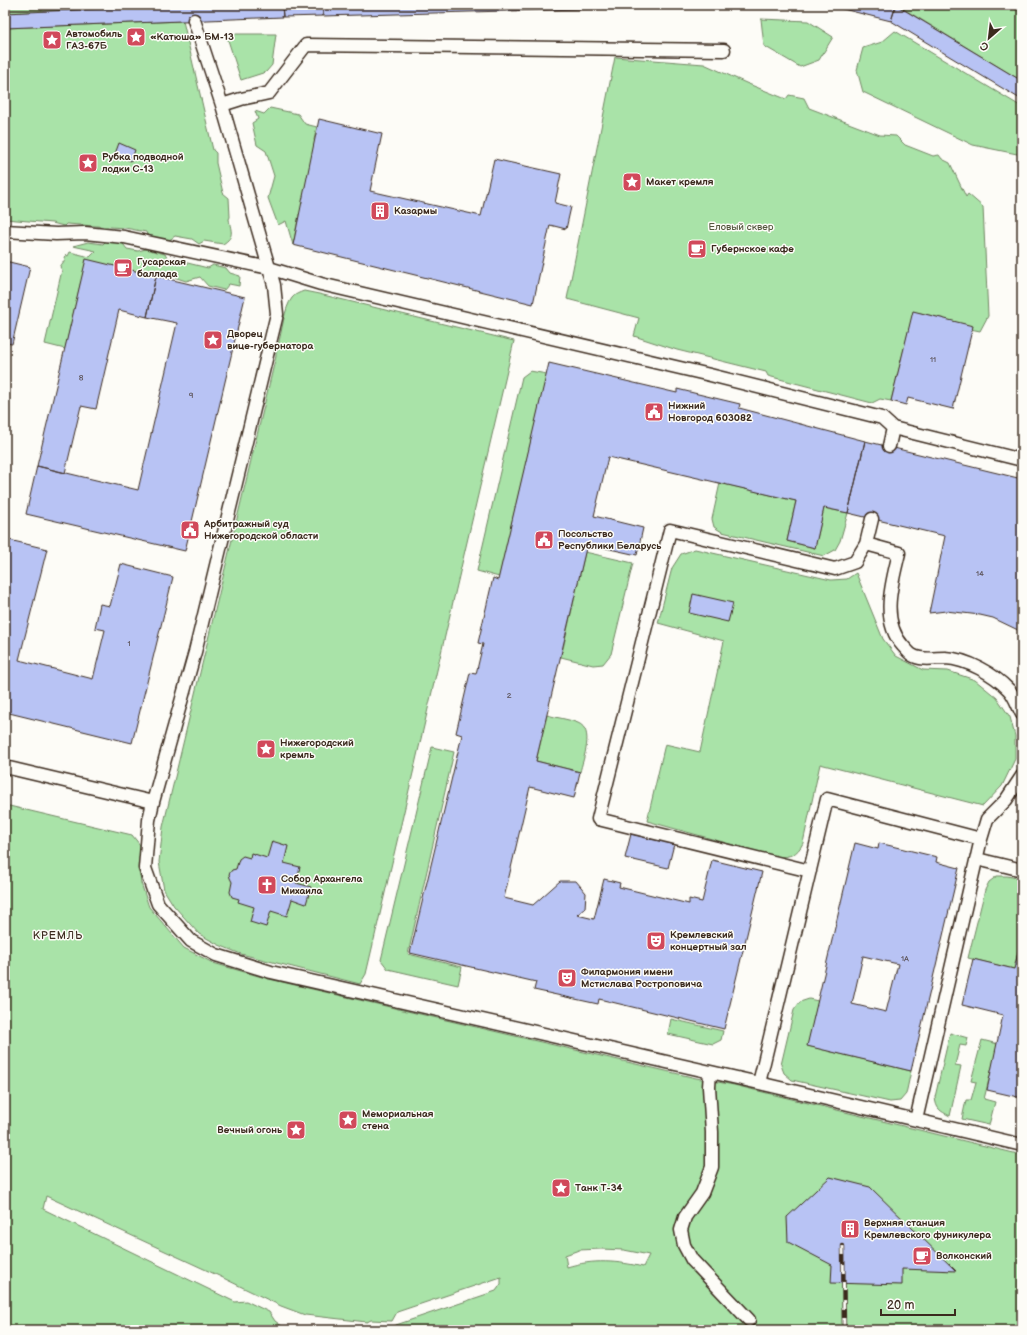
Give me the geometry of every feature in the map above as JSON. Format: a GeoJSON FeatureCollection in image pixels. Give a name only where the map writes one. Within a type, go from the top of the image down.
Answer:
{"type":"FeatureCollection","features":[{"type":"Feature","properties":{"kind":"lane"},"geometry":{"type":"LineString","coordinates":[[194,20],[222,105],[274,285],[276,314],[195,652],[149,820],[145,868],[158,904],[191,942],[216,955],[271,972],[759,1083],[1022,1145]]}},
{"type":"Feature","properties":{"kind":"lane"},"geometry":{"type":"LineString","coordinates":[[222,105],[241,98],[269,93],[306,45],[724,50]]}},
{"type":"Feature","properties":{"kind":"lane"},"geometry":{"type":"LineString","coordinates":[[5,231],[56,234],[85,233],[124,237],[269,268],[321,284],[710,375],[882,418],[893,428],[1022,460]]}},
{"type":"Feature","properties":{"kind":"lane"},"geometry":{"type":"LineString","coordinates":[[889,446],[893,428]]}},
{"type":"Feature","properties":{"kind":"lane"},"geometry":{"type":"LineString","coordinates":[[810,871],[598,819],[670,530],[835,569],[855,562],[866,544],[872,519]]}},
{"type":"Feature","properties":{"kind":"lane"},"geometry":{"type":"LineString","coordinates":[[866,544],[899,553],[889,599],[891,625],[898,640],[912,655],[924,658],[945,658],[962,661],[987,673],[1010,691],[1022,714]]}},
{"type":"Feature","properties":{"kind":"lane"},"geometry":{"type":"LineString","coordinates":[[5,768],[153,802]]}},
{"type":"Feature","properties":{"kind":"lane"},"geometry":{"type":"LineString","coordinates":[[916,1120],[981,839],[987,819],[1006,800],[1022,776]]}},
{"type":"Feature","properties":{"kind":"lane"},"geometry":{"type":"LineString","coordinates":[[759,1083],[827,798],[981,839]]}},
{"type":"Feature","properties":{"kind":"lane"},"geometry":{"type":"LineString","coordinates":[[977,859],[1022,870]]}},
{"type":"Feature","properties":{"kind":"lane"},"geometry":{"type":"LineString","coordinates":[[710,1072],[708,1087],[712,1132],[712,1167],[702,1193],[685,1217],[681,1230],[684,1245],[692,1260],[749,1320]]}},
{"type":"Feature","properties":{"kind":"green space"},"geometry":{"type":"Polygon","coordinates":[[[5,5],[166,5],[166,6],[5,13],[5,5]]]}},
{"type":"Feature","properties":{"kind":"green space"},"geometry":{"type":"Polygon","coordinates":[[[897,5],[1008,5],[1022,13],[1022,81],[897,5]]]}},
{"type":"Feature","properties":{"kind":"green space"},"geometry":{"type":"Polygon","coordinates":[[[761,19],[808,21],[833,37],[819,60],[800,67],[764,46],[761,19]]]}},
{"type":"Feature","properties":{"kind":"green space"},"geometry":{"type":"Polygon","coordinates":[[[183,21],[213,150],[216,153],[216,163],[223,193],[229,198],[231,236],[229,239],[223,244],[204,241],[199,244],[192,239],[175,236],[168,241],[148,237],[146,232],[125,228],[66,224],[64,226],[52,223],[5,219],[5,28],[183,21]]]}},
{"type":"Feature","properties":{"kind":"green space"},"geometry":{"type":"Polygon","coordinates":[[[895,31],[1022,107],[1022,155],[973,145],[863,92],[857,70],[863,48],[882,42],[895,31]]]}},
{"type":"Feature","properties":{"kind":"green space"},"geometry":{"type":"Polygon","coordinates":[[[226,34],[276,34],[272,65],[266,72],[241,80],[226,34]]]}},
{"type":"Feature","properties":{"kind":"green space","name":"Еловый сквер"},"geometry":{"type":"Polygon","coordinates":[[[615,57],[704,64],[786,99],[789,95],[804,98],[809,108],[880,135],[896,136],[905,145],[933,156],[939,155],[942,159],[950,163],[966,197],[968,194],[983,207],[988,316],[980,331],[946,324],[945,319],[920,313],[909,329],[891,401],[880,399],[872,403],[768,376],[766,372],[677,350],[634,336],[639,318],[567,299],[615,57]]]}},
{"type":"Feature","properties":{"kind":"green space"},"geometry":{"type":"Polygon","coordinates":[[[270,108],[298,114],[305,124],[317,127],[314,140],[317,145],[317,170],[305,187],[307,210],[299,214],[293,245],[286,221],[278,225],[268,198],[274,176],[266,151],[257,145],[252,123],[258,119],[255,111],[264,114],[270,108]]]}},
{"type":"Feature","properties":{"kind":"green space"},"geometry":{"type":"Polygon","coordinates":[[[108,239],[120,240],[127,249],[138,251],[146,249],[165,254],[167,258],[208,268],[213,265],[226,268],[230,273],[240,276],[239,286],[229,284],[224,290],[208,286],[200,277],[186,281],[164,274],[156,287],[131,278],[117,265],[81,281],[65,349],[45,344],[62,270],[60,267],[66,255],[68,256],[70,252],[90,257],[96,251],[73,246],[88,242],[103,244],[108,239]]]}},
{"type":"Feature","properties":{"kind":"green space"},"geometry":{"type":"Polygon","coordinates":[[[304,291],[514,341],[366,974],[360,984],[241,954],[219,945],[199,934],[174,906],[164,890],[159,862],[163,827],[276,356],[276,349],[289,302],[294,296],[304,291]]]}},
{"type":"Feature","properties":{"kind":"green space"},"geometry":{"type":"Polygon","coordinates":[[[530,371],[547,374],[499,577],[477,571],[522,377],[530,371]]]}},
{"type":"Feature","properties":{"kind":"green space"},"geometry":{"type":"Polygon","coordinates":[[[720,483],[796,501],[787,541],[815,548],[824,508],[848,513],[840,541],[835,550],[824,556],[722,532],[714,527],[712,519],[720,483]]]}},
{"type":"Feature","properties":{"kind":"green space"},"geometry":{"type":"Polygon","coordinates":[[[695,549],[831,580],[847,579],[856,573],[883,639],[896,656],[923,670],[948,671],[975,680],[997,698],[1010,717],[1015,736],[1015,759],[1002,786],[983,806],[820,764],[803,843],[796,853],[777,857],[647,821],[665,744],[700,752],[724,641],[658,623],[672,568],[681,554],[695,549]]]}},
{"type":"Feature","properties":{"kind":"green space"},"geometry":{"type":"Polygon","coordinates":[[[585,552],[633,563],[611,654],[603,664],[593,665],[561,657],[585,552]]]}},
{"type":"Feature","properties":{"kind":"green space"},"geometry":{"type":"Polygon","coordinates":[[[547,715],[578,723],[586,732],[587,738],[585,753],[580,772],[536,761],[547,715]]]}},
{"type":"Feature","properties":{"kind":"green space"},"geometry":{"type":"Polygon","coordinates":[[[432,747],[454,752],[408,954],[462,967],[458,985],[388,969],[381,960],[432,747]]]}},
{"type":"Feature","properties":{"kind":"green space"},"geometry":{"type":"Polygon","coordinates":[[[5,805],[132,835],[140,845],[139,866],[141,883],[149,907],[184,948],[213,963],[269,979],[696,1078],[734,1085],[1022,1155],[1022,1330],[390,1330],[396,1325],[496,1291],[501,1284],[501,1277],[397,1312],[392,1321],[371,1320],[367,1322],[305,1315],[281,1306],[46,1196],[43,1209],[235,1302],[246,1301],[269,1312],[275,1321],[287,1330],[5,1330],[5,805]],[[579,1250],[565,1255],[567,1267],[577,1264],[605,1262],[624,1263],[643,1267],[649,1255],[624,1250],[579,1250]]]}},
{"type":"Feature","properties":{"kind":"green space"},"geometry":{"type":"Polygon","coordinates":[[[997,876],[1022,879],[1022,936],[1014,969],[968,958],[985,890],[989,882],[997,876]]]}},
{"type":"Feature","properties":{"kind":"green space"},"geometry":{"type":"Polygon","coordinates":[[[809,999],[818,1001],[808,1046],[911,1071],[906,1094],[900,1101],[890,1102],[792,1080],[784,1073],[781,1065],[794,1010],[800,1002],[809,999]]]}},
{"type":"Feature","properties":{"kind":"green space"},"geometry":{"type":"Polygon","coordinates":[[[671,1019],[723,1031],[721,1040],[713,1044],[668,1034],[671,1019]]]}},
{"type":"Feature","properties":{"kind":"green space"},"geometry":{"type":"Polygon","coordinates":[[[950,1033],[968,1038],[966,1046],[960,1045],[955,1065],[961,1066],[950,1116],[939,1109],[936,1104],[935,1097],[950,1033]]]}},
{"type":"Feature","properties":{"kind":"green space"},"geometry":{"type":"Polygon","coordinates":[[[982,1040],[998,1044],[984,1099],[995,1102],[989,1125],[962,1119],[966,1100],[971,1100],[976,1082],[971,1081],[982,1040]]]}},
{"type":"Feature","properties":{"kind":"building"},"geometry":{"type":"Polygon","coordinates":[[[184,5],[282,5],[283,17],[5,28],[5,13],[184,5]]]}},
{"type":"Feature","properties":{"kind":"building"},"geometry":{"type":"Polygon","coordinates":[[[282,5],[323,5],[323,16],[283,17],[282,5]]]}},
{"type":"Feature","properties":{"kind":"building"},"geometry":{"type":"Polygon","coordinates":[[[323,5],[727,5],[323,16],[323,5]]]}},
{"type":"Feature","properties":{"kind":"building"},"geometry":{"type":"Polygon","coordinates":[[[827,5],[896,5],[891,21],[827,5]]]}},
{"type":"Feature","properties":{"kind":"building"},"geometry":{"type":"Polygon","coordinates":[[[896,5],[1022,81],[1022,100],[891,21],[896,5]]]}},
{"type":"Feature","properties":{"kind":"building","name":"Казармы"},"geometry":{"type":"Polygon","coordinates":[[[319,119],[382,134],[370,191],[481,216],[494,159],[561,174],[555,203],[571,207],[566,229],[550,225],[533,304],[293,245],[319,119]]]}},
{"type":"Feature","properties":{"kind":"building"},"geometry":{"type":"Polygon","coordinates":[[[119,143],[135,150],[131,161],[115,154],[119,143]]]}},
{"type":"Feature","properties":{"kind":"building"},"geometry":{"type":"Polygon","coordinates":[[[86,259],[156,276],[147,317],[119,310],[96,409],[81,406],[65,473],[37,466],[86,259]]]}},
{"type":"Feature","properties":{"kind":"building"},"geometry":{"type":"Polygon","coordinates":[[[5,261],[30,267],[12,344],[5,343],[5,261]]]}},
{"type":"Feature","properties":{"kind":"building"},"geometry":{"type":"Polygon","coordinates":[[[156,276],[245,297],[185,551],[26,514],[37,466],[138,490],[177,323],[147,317],[156,276]]]}},
{"type":"Feature","properties":{"kind":"building"},"geometry":{"type":"Polygon","coordinates":[[[913,311],[973,326],[953,409],[908,398],[906,405],[891,401],[913,311]]]}},
{"type":"Feature","properties":{"kind":"building"},"geometry":{"type":"Polygon","coordinates":[[[549,363],[677,393],[677,389],[740,404],[739,408],[865,441],[848,513],[824,508],[815,548],[787,541],[796,501],[608,457],[594,516],[643,528],[637,555],[587,544],[536,761],[580,772],[574,798],[530,787],[504,898],[533,905],[560,881],[576,881],[586,893],[585,908],[577,915],[594,919],[604,879],[620,883],[619,887],[689,904],[689,899],[702,902],[712,860],[762,872],[724,1029],[599,999],[598,1004],[534,990],[536,982],[410,953],[462,735],[456,733],[470,673],[476,674],[483,644],[478,643],[493,578],[498,580],[549,363]]]}},
{"type":"Feature","properties":{"kind":"building"},"geometry":{"type":"Polygon","coordinates":[[[865,441],[1022,479],[1022,626],[1018,630],[993,618],[980,615],[946,611],[929,613],[945,536],[848,513],[865,441]]]}},
{"type":"Feature","properties":{"kind":"building"},"geometry":{"type":"Polygon","coordinates":[[[5,539],[47,549],[19,660],[93,679],[105,630],[95,628],[100,604],[110,606],[121,564],[173,577],[132,743],[5,712],[5,539]]]}},
{"type":"Feature","properties":{"kind":"building"},"geometry":{"type":"Polygon","coordinates":[[[693,594],[733,603],[728,622],[689,613],[693,594]]]}},
{"type":"Feature","properties":{"kind":"building"},"geometry":{"type":"Polygon","coordinates":[[[631,834],[674,844],[668,868],[625,858],[631,834]]]}},
{"type":"Feature","properties":{"kind":"building","name":"Собор Архангела Михаила"},"geometry":{"type":"Polygon","coordinates":[[[272,841],[288,846],[284,863],[300,867],[296,883],[311,887],[306,904],[292,899],[287,916],[271,911],[266,927],[250,922],[254,907],[238,902],[239,899],[232,897],[230,892],[232,882],[229,874],[232,870],[236,869],[239,859],[243,856],[250,858],[251,853],[267,858],[272,841]]]}},
{"type":"Feature","properties":{"kind":"building"},"geometry":{"type":"Polygon","coordinates":[[[855,843],[878,849],[879,843],[937,857],[936,862],[959,868],[911,1071],[807,1046],[855,843]],[[863,956],[852,1004],[886,1012],[898,964],[863,956]]]}},
{"type":"Feature","properties":{"kind":"building"},"geometry":{"type":"Polygon","coordinates":[[[1022,936],[1022,1098],[987,1090],[1003,1015],[962,1005],[973,959],[1014,969],[1022,936]]]}},
{"type":"Feature","properties":{"kind":"building","name":"Верхняя станция Кремлевского фуникулера"},"geometry":{"type":"Polygon","coordinates":[[[830,1177],[870,1187],[956,1271],[902,1269],[902,1285],[831,1283],[832,1265],[788,1242],[787,1217],[830,1177]]]}},
{"type":"Feature","properties":{"kind":"railway"},"geometry":{"type":"LineString","coordinates":[[843,1246],[844,1330]]}},
{"type":"Feature","properties":{"kind":"place","name":"«Катюша» БМ-13"},"geometry":{"type":"Point","coordinates":[136,37]}},
{"type":"Feature","properties":{"kind":"place","name":"Автомобиль ГАЗ-67Б"},"geometry":{"type":"Point","coordinates":[52,40]}},
{"type":"Feature","properties":{"kind":"place","name":"Рубка подводной лодки С-13"},"geometry":{"type":"Point","coordinates":[88,163]}},
{"type":"Feature","properties":{"kind":"place","name":"Макет кремля"},"geometry":{"type":"Point","coordinates":[632,182]}},
{"type":"Feature","properties":{"kind":"place","name":"Казармы"},"geometry":{"type":"Point","coordinates":[380,211]}},
{"type":"Feature","properties":{"kind":"place","name":"Губернское кафе"},"geometry":{"type":"Point","coordinates":[697,249]}},
{"type":"Feature","properties":{"kind":"place","name":"Гусарская баллада"},"geometry":{"type":"Point","coordinates":[123,268]}},
{"type":"Feature","properties":{"kind":"place","name":"Дворец вице-губернатора"},"geometry":{"type":"Point","coordinates":[213,340]}},
{"type":"Feature","properties":{"kind":"place","name":"Нижний Новгород 603082"},"geometry":{"type":"Point","coordinates":[654,412]}},
{"type":"Feature","properties":{"kind":"place","name":"Арбитражный суд Нижегородской области"},"geometry":{"type":"Point","coordinates":[190,530]}},
{"type":"Feature","properties":{"kind":"place","name":"Посольство Республики Беларусь"},"geometry":{"type":"Point","coordinates":[544,540]}},
{"type":"Feature","properties":{"kind":"place","name":"Нижегородский кремль"},"geometry":{"type":"Point","coordinates":[266,749]}},
{"type":"Feature","properties":{"kind":"place","name":"Собор Архангела Михаила"},"geometry":{"type":"Point","coordinates":[267,885]}},
{"type":"Feature","properties":{"kind":"place","name":"Кремлевский концертный зал"},"geometry":{"type":"Point","coordinates":[656,941]}},
{"type":"Feature","properties":{"kind":"place","name":"Филармония имени Мстислава Ростроповича"},"geometry":{"type":"Point","coordinates":[567,978]}},
{"type":"Feature","properties":{"kind":"place","name":"Мемориальная стена"},"geometry":{"type":"Point","coordinates":[348,1120]}},
{"type":"Feature","properties":{"kind":"place","name":"Вечный огонь"},"geometry":{"type":"Point","coordinates":[296,1130]}},
{"type":"Feature","properties":{"kind":"place","name":"Танк Т-34"},"geometry":{"type":"Point","coordinates":[561,1188]}},
{"type":"Feature","properties":{"kind":"place","name":"Верхняя станция Кремлевского фуникулера"},"geometry":{"type":"Point","coordinates":[850,1229]}},
{"type":"Feature","properties":{"kind":"place","name":"Волконский"},"geometry":{"type":"Point","coordinates":[922,1256]}},
{"type":"Feature","properties":{"kind":"district","name":"КРЕМЛЬ"},"geometry":{"type":"Point","coordinates":[58,935]}}]}
